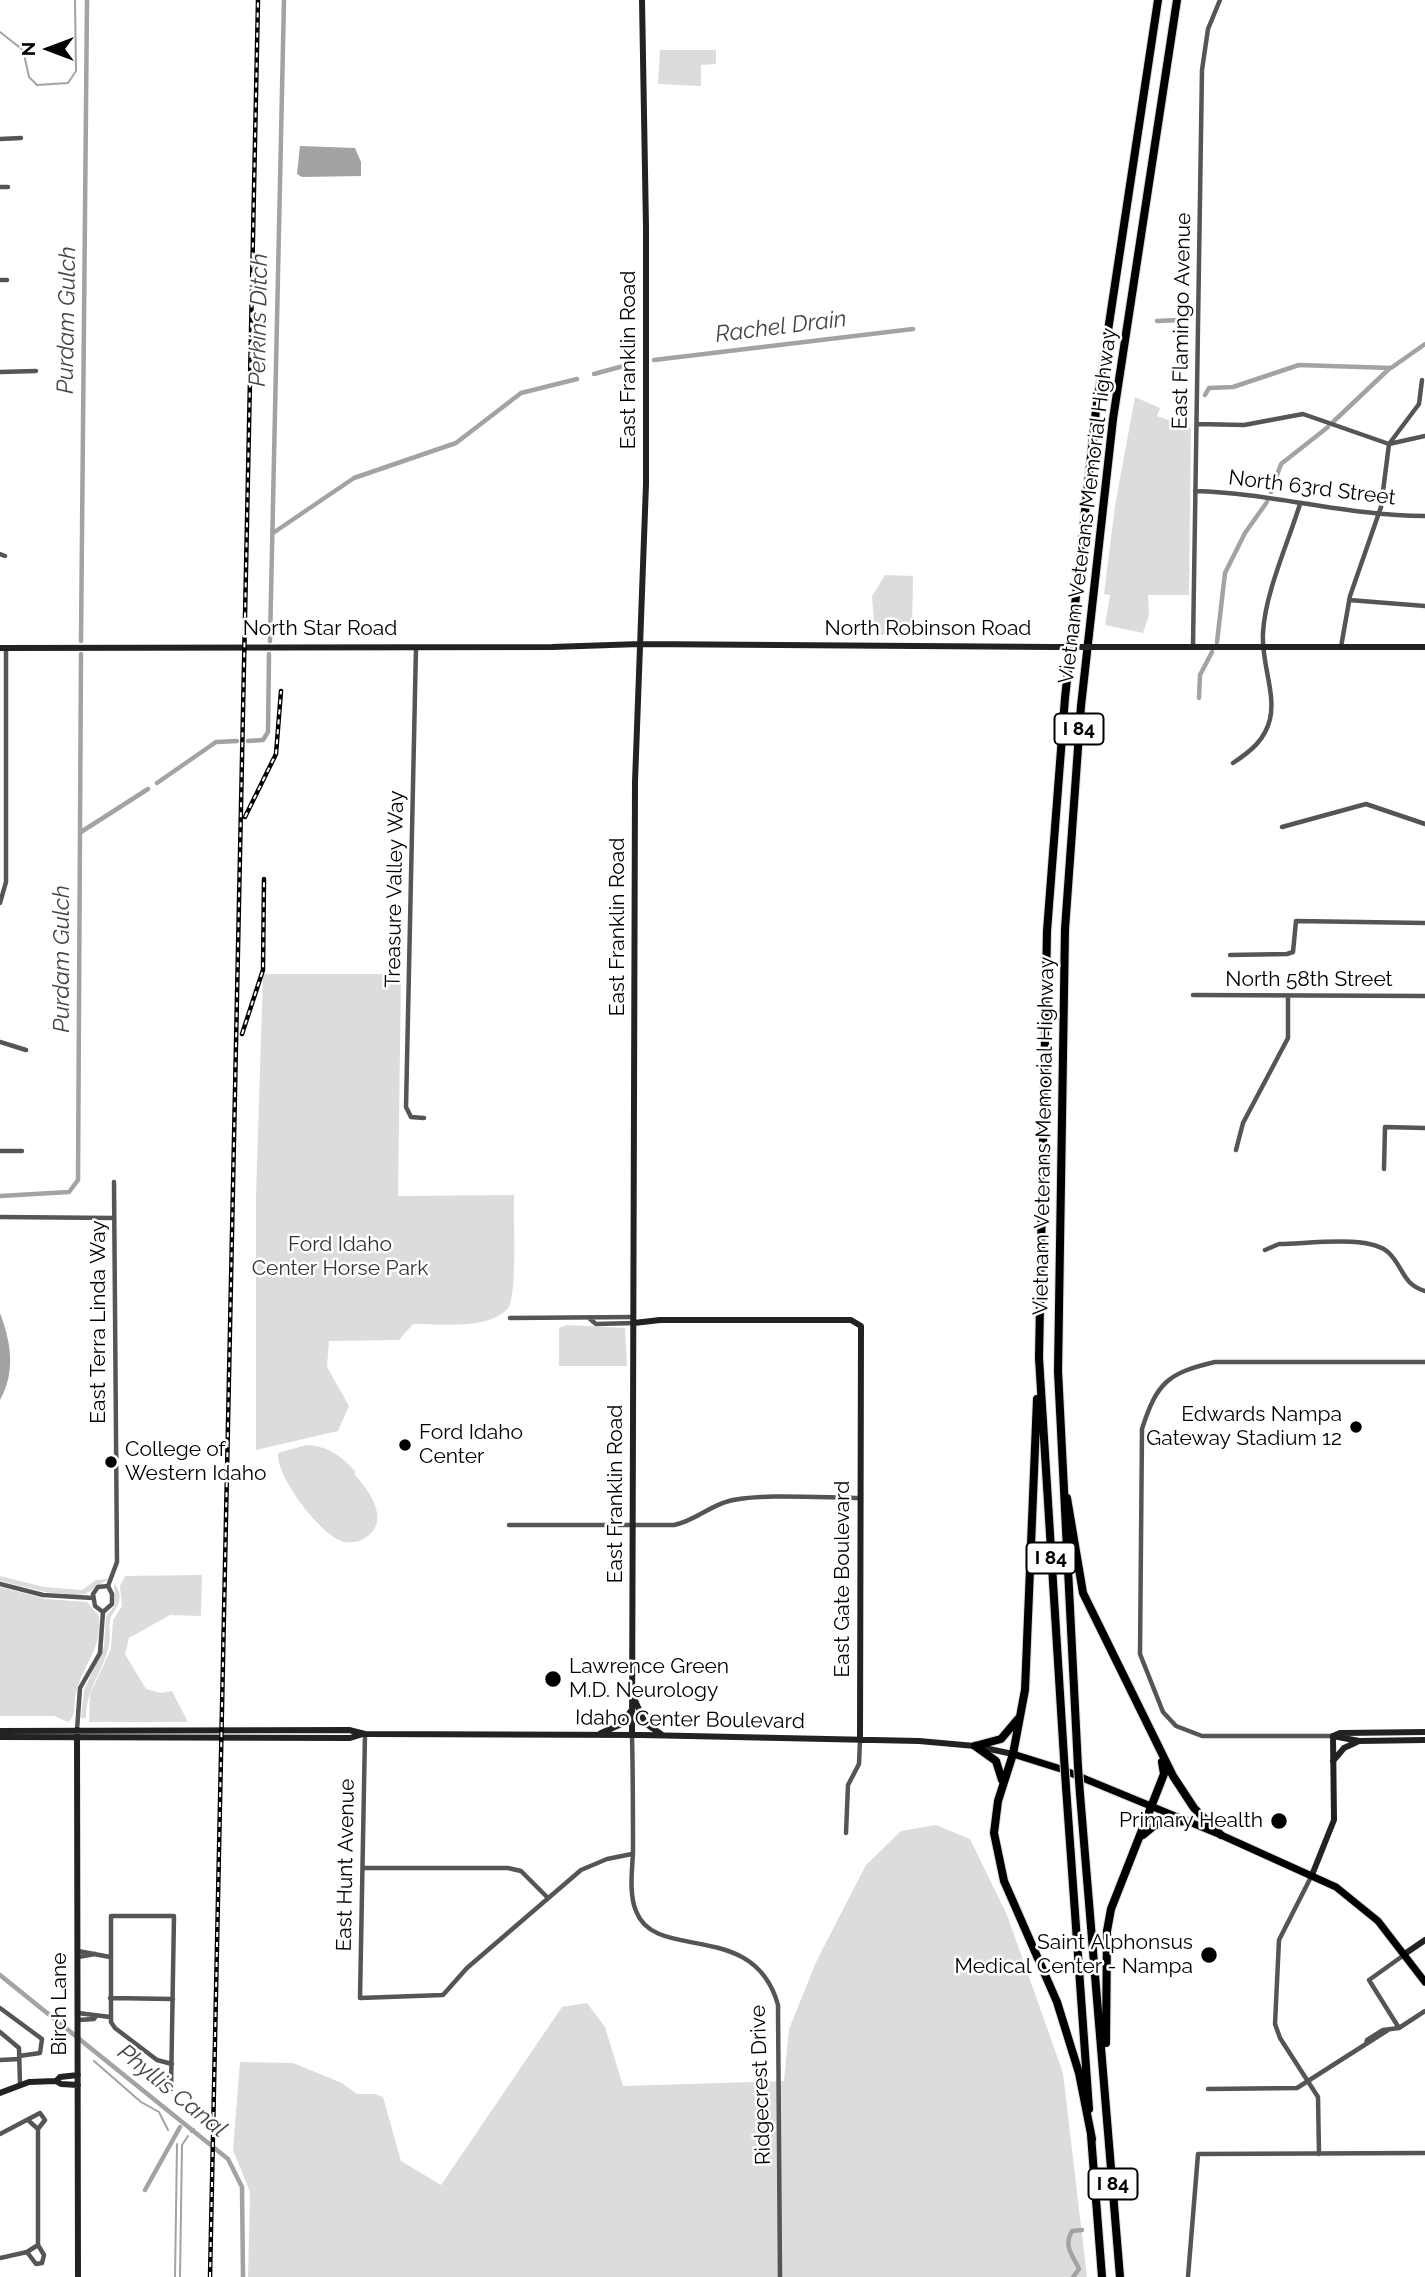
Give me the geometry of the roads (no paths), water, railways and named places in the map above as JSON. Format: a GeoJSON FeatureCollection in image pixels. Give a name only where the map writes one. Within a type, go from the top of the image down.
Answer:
{"type":"FeatureCollection","features":[{"type":"Feature","properties":{"kind":"highway","name":"Vietnam Veterans Memorial Highway"},"geometry":{"type":"LineString","coordinates":[[1102,2277],[1038,1358],[1047,931],[1063,711],[1096,410],[1158,0]]}},
{"type":"Feature","properties":{"kind":"highway","name":"Vietnam Veterans Memorial Highway"},"geometry":{"type":"LineString","coordinates":[[1121,2277],[1077,1767],[1061,1464],[1058,1371],[1065,956],[1073,794],[1113,419],[1177,0]]}},
{"type":"Feature","properties":{"kind":"highway"},"geometry":{"type":"LineString","coordinates":[[1038,1358],[1028,1630],[1022,1712],[1013,1754],[1002,1787],[994,1833],[998,1861],[1057,2002],[1079,2073],[1092,2139]]}},
{"type":"Feature","properties":{"kind":"highway"},"geometry":{"type":"LineString","coordinates":[[1061,1464],[1083,1592],[1161,1755],[1186,1798],[1221,1835]]}},
{"type":"Feature","properties":{"kind":"highway"},"geometry":{"type":"LineString","coordinates":[[975,1746],[1004,1737],[1022,1712]]}},
{"type":"Feature","properties":{"kind":"highway"},"geometry":{"type":"LineString","coordinates":[[975,1746],[999,1765],[1002,1787]]}},
{"type":"Feature","properties":{"kind":"highway"},"geometry":{"type":"LineString","coordinates":[[1106,2092],[1107,1931],[1118,1885],[1164,1774],[1161,1755]]}},
{"type":"Feature","properties":{"kind":"highway"},"geometry":{"type":"LineString","coordinates":[[1135,1846],[1156,1825],[1184,1821]]}},
{"type":"Feature","properties":{"kind":"main road","name":"East Franklin Road"},"geometry":{"type":"LineString","coordinates":[[632,1735],[635,782],[646,484],[647,280],[642,0]]}},
{"type":"Feature","properties":{"kind":"main road","name":"North Star Road"},"geometry":{"type":"LineString","coordinates":[[3,648],[552,647],[640,644]]}},
{"type":"Feature","properties":{"kind":"main road","name":"North Robinson Road"},"geometry":{"type":"LineString","coordinates":[[640,644],[716,647],[1425,647]]}},
{"type":"Feature","properties":{"kind":"main road","name":"East Gate Boulevard"},"geometry":{"type":"LineString","coordinates":[[634,1320],[851,1320],[859,1323],[862,1330],[860,1740]]}},
{"type":"Feature","properties":{"kind":"main road"},"geometry":{"type":"LineString","coordinates":[[633,1695],[645,1723],[662,1735]]}},
{"type":"Feature","properties":{"kind":"main road"},"geometry":{"type":"LineString","coordinates":[[597,1735],[625,1723],[633,1707]]}},
{"type":"Feature","properties":{"kind":"main road","name":"Idaho Center Boulevard"},"geometry":{"type":"LineString","coordinates":[[0,1737],[323,1730],[365,1734],[662,1735],[975,1746],[1013,1754]]}},
{"type":"Feature","properties":{"kind":"main road","name":"Idaho Center Boulevard"},"geometry":{"type":"LineString","coordinates":[[0,1731],[77,1734]]}},
{"type":"Feature","properties":{"kind":"main road"},"geometry":{"type":"LineString","coordinates":[[1333,1735],[1425,1732]]}},
{"type":"Feature","properties":{"kind":"main road","name":"Birch Lane"},"geometry":{"type":"LineString","coordinates":[[77,1734],[79,2277]]}},
{"type":"Feature","properties":{"kind":"main road"},"geometry":{"type":"LineString","coordinates":[[1333,1735],[1359,1741],[1425,1740]]}},
{"type":"Feature","properties":{"kind":"main road"},"geometry":{"type":"LineString","coordinates":[[1312,1875],[1334,1820],[1333,1735]]}},
{"type":"Feature","properties":{"kind":"main road"},"geometry":{"type":"LineString","coordinates":[[1333,1761],[1344,1748],[1359,1741]]}},
{"type":"Feature","properties":{"kind":"main road"},"geometry":{"type":"LineString","coordinates":[[1013,1754],[1151,1806],[1336,1887],[1363,1908],[1406,1954],[1425,1982]]}},
{"type":"Feature","properties":{"kind":"main road"},"geometry":{"type":"LineString","coordinates":[[1406,1954],[1425,1940]]}},
{"type":"Feature","properties":{"kind":"main road"},"geometry":{"type":"LineString","coordinates":[[56,2081],[60,2077],[78,2075]]}},
{"type":"Feature","properties":{"kind":"main road"},"geometry":{"type":"LineString","coordinates":[[0,2094],[20,2085],[56,2081],[79,2085]]}},
{"type":"Feature","properties":{"kind":"street","name":"East Flamingo Avenue"},"geometry":{"type":"LineString","coordinates":[[1193,645],[1202,70],[1208,29],[1220,0]]}},
{"type":"Feature","properties":{"kind":"street"},"geometry":{"type":"LineString","coordinates":[[0,139],[21,138]]}},
{"type":"Feature","properties":{"kind":"street"},"geometry":{"type":"LineString","coordinates":[[0,187],[8,187]]}},
{"type":"Feature","properties":{"kind":"street"},"geometry":{"type":"LineString","coordinates":[[0,280],[7,280]]}},
{"type":"Feature","properties":{"kind":"street"},"geometry":{"type":"LineString","coordinates":[[0,372],[36,371]]}},
{"type":"Feature","properties":{"kind":"street"},"geometry":{"type":"LineString","coordinates":[[1341,648],[1349,600],[1378,516],[1389,444],[1419,404],[1422,380]]}},
{"type":"Feature","properties":{"kind":"street"},"geometry":{"type":"LineString","coordinates":[[1197,424],[1244,425],[1303,414],[1389,444],[1425,436]]}},
{"type":"Feature","properties":{"kind":"street","name":"North 63rd Street"},"geometry":{"type":"LineString","coordinates":[[1195,491],[1245,492],[1378,516],[1425,516]]}},
{"type":"Feature","properties":{"kind":"street"},"geometry":{"type":"LineString","coordinates":[[1234,763],[1255,748],[1266,733],[1271,716],[1271,696],[1263,667],[1263,632],[1300,504]]}},
{"type":"Feature","properties":{"kind":"street"},"geometry":{"type":"LineString","coordinates":[[1349,600],[1425,606]]}},
{"type":"Feature","properties":{"kind":"street","name":"Treasure Valley Way"},"geometry":{"type":"LineString","coordinates":[[416,647],[406,1107],[411,1117],[424,1118]]}},
{"type":"Feature","properties":{"kind":"street"},"geometry":{"type":"LineString","coordinates":[[0,904],[6,882],[3,648]]}},
{"type":"Feature","properties":{"kind":"street"},"geometry":{"type":"LineString","coordinates":[[1282,827],[1366,804],[1425,824]]}},
{"type":"Feature","properties":{"kind":"street"},"geometry":{"type":"LineString","coordinates":[[1230,955],[1293,952],[1296,921],[1425,923]]}},
{"type":"Feature","properties":{"kind":"street","name":"North 58th Street"},"geometry":{"type":"LineString","coordinates":[[1193,995],[1425,996]]}},
{"type":"Feature","properties":{"kind":"street"},"geometry":{"type":"LineString","coordinates":[[1237,1150],[1243,1123],[1288,1038],[1288,996]]}},
{"type":"Feature","properties":{"kind":"street"},"geometry":{"type":"LineString","coordinates":[[0,1042],[26,1050]]}},
{"type":"Feature","properties":{"kind":"street"},"geometry":{"type":"LineString","coordinates":[[1384,1169],[1385,1127],[1425,1128]]}},
{"type":"Feature","properties":{"kind":"street"},"geometry":{"type":"LineString","coordinates":[[0,1151],[22,1151]]}},
{"type":"Feature","properties":{"kind":"street","name":"East Terra Linda Way"},"geometry":{"type":"LineString","coordinates":[[108,1586],[117,1562],[114,1182]]}},
{"type":"Feature","properties":{"kind":"street"},"geometry":{"type":"LineString","coordinates":[[0,1217],[114,1218]]}},
{"type":"Feature","properties":{"kind":"street"},"geometry":{"type":"LineString","coordinates":[[1265,1250],[1279,1244],[1375,1244],[1393,1257],[1408,1284],[1425,1291]]}},
{"type":"Feature","properties":{"kind":"street"},"geometry":{"type":"LineString","coordinates":[[510,1318],[590,1319],[596,1324],[634,1320]]}},
{"type":"Feature","properties":{"kind":"street"},"geometry":{"type":"LineString","coordinates":[[1333,1735],[1202,1736],[1176,1726],[1163,1712],[1140,1654],[1142,1429],[1155,1395],[1182,1370],[1215,1362],[1425,1362]]}},
{"type":"Feature","properties":{"kind":"street"},"geometry":{"type":"LineString","coordinates":[[509,1525],[680,1524],[717,1505],[739,1499],[861,1498]]}},
{"type":"Feature","properties":{"kind":"street"},"geometry":{"type":"LineString","coordinates":[[0,1584],[43,1595],[93,1598]]}},
{"type":"Feature","properties":{"kind":"street"},"geometry":{"type":"LineString","coordinates":[[77,1734],[80,1688],[100,1653],[103,1612],[112,1604],[112,1594],[108,1586],[98,1587],[93,1598],[95,1606],[103,1612]]}},
{"type":"Feature","properties":{"kind":"street","name":"East Hunt Avenue"},"geometry":{"type":"LineString","coordinates":[[365,1734],[360,1998],[443,1995],[467,1968],[548,1898]]}},
{"type":"Feature","properties":{"kind":"street","name":"East Franklin Road"},"geometry":{"type":"LineString","coordinates":[[632,1735],[632,1854]]}},
{"type":"Feature","properties":{"kind":"street","name":"East Gate Boulevard"},"geometry":{"type":"LineString","coordinates":[[846,1833],[848,1785],[859,1764],[860,1740]]}},
{"type":"Feature","properties":{"kind":"street"},"geometry":{"type":"LineString","coordinates":[[363,1868],[508,1868],[521,1871],[548,1898],[593,1864],[632,1854]]}},
{"type":"Feature","properties":{"kind":"street","name":"Ridgecrest Drive"},"geometry":{"type":"LineString","coordinates":[[632,1854],[634,1906],[647,1927],[661,1935],[741,1955],[758,1967],[775,1996],[779,2016],[780,2277]]}},
{"type":"Feature","properties":{"kind":"street"},"geometry":{"type":"LineString","coordinates":[[1312,1875],[1280,1936],[1276,1965],[1275,2014],[1280,2038],[1318,2098],[1319,2154]]}},
{"type":"Feature","properties":{"kind":"street"},"geometry":{"type":"LineString","coordinates":[[172,2064],[157,2060],[115,2028],[110,2017],[111,1916],[174,1916],[172,2089]]}},
{"type":"Feature","properties":{"kind":"street"},"geometry":{"type":"LineString","coordinates":[[78,1954],[93,1951],[95,1954],[110,1956]]}},
{"type":"Feature","properties":{"kind":"street"},"geometry":{"type":"LineString","coordinates":[[1399,2028],[1369,1980],[1406,1954]]}},
{"type":"Feature","properties":{"kind":"street"},"geometry":{"type":"LineString","coordinates":[[110,1998],[173,1999]]}},
{"type":"Feature","properties":{"kind":"street"},"geometry":{"type":"LineString","coordinates":[[0,2008],[42,2039],[40,2053],[1,2060]]}},
{"type":"Feature","properties":{"kind":"street"},"geometry":{"type":"LineString","coordinates":[[1208,2089],[1297,2088],[1388,2030],[1399,2028],[1425,2011]]}},
{"type":"Feature","properties":{"kind":"street"},"geometry":{"type":"LineString","coordinates":[[78,2020],[110,2017]]}},
{"type":"Feature","properties":{"kind":"street"},"geometry":{"type":"LineString","coordinates":[[0,2032],[19,2048],[20,2085]]}},
{"type":"Feature","properties":{"kind":"street"},"geometry":{"type":"LineString","coordinates":[[0,2134],[29,2121],[36,2113],[43,2115],[45,2123],[38,2129]]}},
{"type":"Feature","properties":{"kind":"street"},"geometry":{"type":"LineString","coordinates":[[27,2252],[36,2264],[42,2263],[44,2255],[38,2245],[38,2129],[29,2121]]}},
{"type":"Feature","properties":{"kind":"street"},"geometry":{"type":"LineString","coordinates":[[1188,2277],[1198,2154],[1425,2153]]}},
{"type":"Feature","properties":{"kind":"street"},"geometry":{"type":"LineString","coordinates":[[0,2258],[27,2252],[38,2245]]}},
{"type":"Feature","properties":{"kind":"waterway"},"geometry":{"type":"LineString","coordinates":[[0,32],[23,50],[29,77],[37,85],[68,83],[76,71],[75,0]]}},
{"type":"Feature","properties":{"kind":"waterway","name":"Purdam Gulch"},"geometry":{"type":"LineString","coordinates":[[81,641],[87,0]]}},
{"type":"Feature","properties":{"kind":"waterway","name":"Perkins Ditch"},"geometry":{"type":"LineString","coordinates":[[270,641],[284,0]]}},
{"type":"Feature","properties":{"kind":"waterway","name":"Rachel Drain"},"geometry":{"type":"LineString","coordinates":[[1157,321],[1180,320]]}},
{"type":"Feature","properties":{"kind":"waterway","name":"Rachel Drain"},"geometry":{"type":"LineString","coordinates":[[654,360],[913,329]]}},
{"type":"Feature","properties":{"kind":"waterway","name":"Rachel Drain"},"geometry":{"type":"LineString","coordinates":[[1205,395],[1209,388],[1233,387],[1299,365],[1391,368],[1425,344]]}},
{"type":"Feature","properties":{"kind":"waterway","name":"Rachel Drain"},"geometry":{"type":"LineString","coordinates":[[594,374],[627,365]]}},
{"type":"Feature","properties":{"kind":"waterway"},"geometry":{"type":"LineString","coordinates":[[1333,422],[1390,368]]}},
{"type":"Feature","properties":{"kind":"waterway","name":"Rachel Drain"},"geometry":{"type":"LineString","coordinates":[[273,533],[354,478],[456,443],[521,393],[577,379]]}},
{"type":"Feature","properties":{"kind":"waterway"},"geometry":{"type":"LineString","coordinates":[[1271,492],[1281,464],[1328,427]]}},
{"type":"Feature","properties":{"kind":"waterway"},"geometry":{"type":"LineString","coordinates":[[1217,642],[1225,573],[1245,533],[1267,502]]}},
{"type":"Feature","properties":{"kind":"waterway"},"geometry":{"type":"LineString","coordinates":[[1199,698],[1200,675],[1212,652]]}},
{"type":"Feature","properties":{"kind":"waterway","name":"Purdam Gulch"},"geometry":{"type":"LineString","coordinates":[[0,1196],[69,1192],[78,1180],[81,654]]}},
{"type":"Feature","properties":{"kind":"waterway","name":"Perkins Ditch"},"geometry":{"type":"LineString","coordinates":[[248,741],[263,740],[268,732],[269,654]]}},
{"type":"Feature","properties":{"kind":"waterway","name":"Perkins Ditch"},"geometry":{"type":"LineString","coordinates":[[157,783],[216,742],[237,741]]}},
{"type":"Feature","properties":{"kind":"waterway","name":"Perkins Ditch"},"geometry":{"type":"LineString","coordinates":[[81,832],[148,789]]}},
{"type":"Feature","properties":{"kind":"waterway","name":"Phyllis Canal"},"geometry":{"type":"LineString","coordinates":[[0,1975],[228,2159],[242,2187],[243,2277]]}},
{"type":"Feature","properties":{"kind":"waterway"},"geometry":{"type":"LineString","coordinates":[[94,2061],[141,2102],[159,2112],[168,2130]]}},
{"type":"Feature","properties":{"kind":"waterway"},"geometry":{"type":"LineString","coordinates":[[145,2190],[180,2127]]}},
{"type":"Feature","properties":{"kind":"waterway","name":"Phyllis Canal"},"geometry":{"type":"LineString","coordinates":[[191,2132],[194,2129]]}},
{"type":"Feature","properties":{"kind":"waterway"},"geometry":{"type":"LineString","coordinates":[[180,2277],[182,2145],[188,2136]]}},
{"type":"Feature","properties":{"kind":"waterway"},"geometry":{"type":"LineString","coordinates":[[175,2277],[177,2144]]}},
{"type":"Feature","properties":{"kind":"waterway"},"geometry":{"type":"LineString","coordinates":[[1073,2277],[1079,2269],[1068,2242],[1072,2231],[1082,2230]]}},
{"type":"Feature","properties":{"kind":"railway"},"geometry":{"type":"LineString","coordinates":[[210,2277],[258,0]]}},
{"type":"Feature","properties":{"kind":"railway"},"geometry":{"type":"LineString","coordinates":[[245,817],[276,754],[281,691]]}},
{"type":"Feature","properties":{"kind":"railway"},"geometry":{"type":"LineString","coordinates":[[242,1034],[263,970],[264,879]]}},
{"type":"Feature","properties":{"kind":"place","name":"Edwards Nampa Gateway Stadium 12"},"geometry":{"type":"Point","coordinates":[1356,1427]}},
{"type":"Feature","properties":{"kind":"place","name":"Ford Idaho Center"},"geometry":{"type":"Point","coordinates":[405,1445]}},
{"type":"Feature","properties":{"kind":"place","name":"College of Western Idaho"},"geometry":{"type":"Point","coordinates":[111,1462]}},
{"type":"Feature","properties":{"kind":"place","name":"Lawrence Green M.D. Neurology"},"geometry":{"type":"Point","coordinates":[553,1679]}},
{"type":"Feature","properties":{"kind":"place","name":"Primary Health"},"geometry":{"type":"Point","coordinates":[1279,1821]}},
{"type":"Feature","properties":{"kind":"place","name":"Saint Alphonsus Medical Center - Nampa"},"geometry":{"type":"Point","coordinates":[1209,1955]}},
{"type":"Feature","properties":{"kind":"park label","name":"Ford Idaho Center Horse Park"},"geometry":{"type":"Point","coordinates":[340,1257]}}]}
